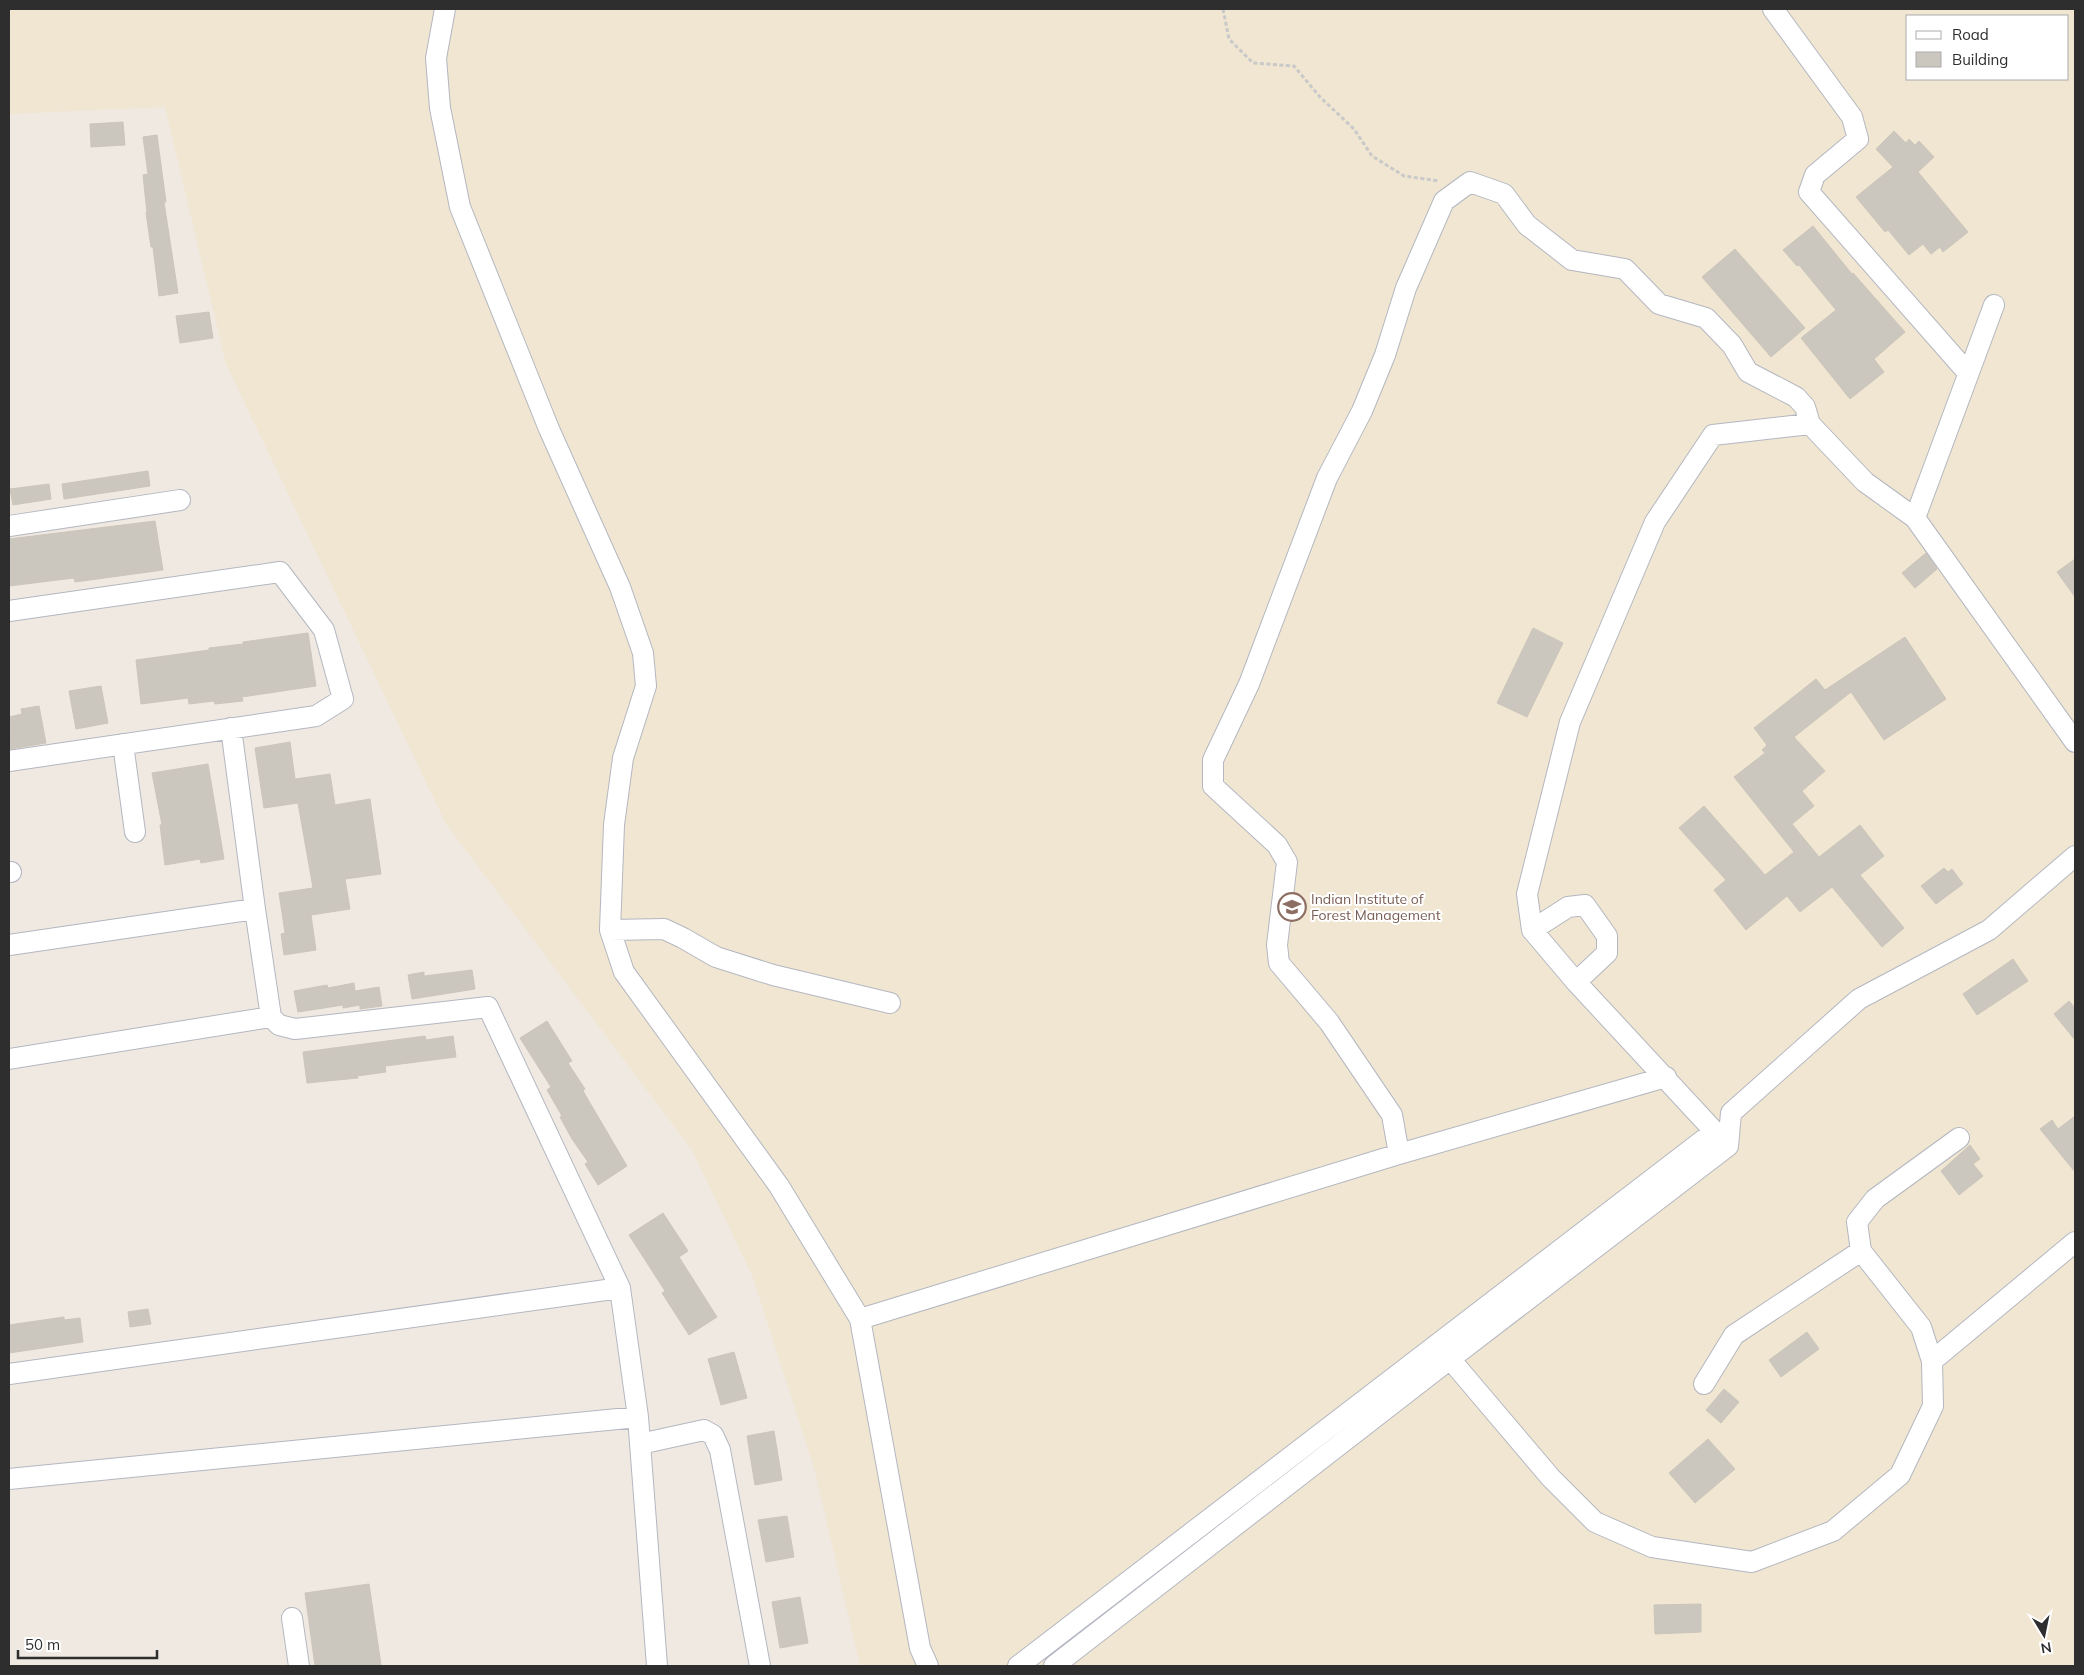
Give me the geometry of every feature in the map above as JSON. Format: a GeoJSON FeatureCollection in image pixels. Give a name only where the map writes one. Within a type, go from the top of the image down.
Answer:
{"type":"FeatureCollection","features":[{"type":"Feature","properties":{"kind":"street"},"geometry":{"type":"LineString","coordinates":[[445,9],[436,58],[440,108],[460,207],[549,429],[620,588],[643,653],[646,686],[623,758],[614,825],[610,930],[624,972],[779,1186],[860,1319],[920,1648],[928,1666]]}},
{"type":"Feature","properties":{"kind":"street"},"geometry":{"type":"LineString","coordinates":[[1773,9],[1852,117],[1858,139],[1815,175],[1810,192],[1968,372]]}},
{"type":"Feature","properties":{"kind":"street"},"geometry":{"type":"LineString","coordinates":[[1399,1154],[1392,1115],[1330,1022],[1280,962],[1277,945],[1288,862],[1277,845],[1214,786],[1213,760],[1249,684],[1327,478],[1362,410],[1382,363],[1406,288],[1444,201],[1470,182],[1504,194],[1527,225],[1572,260],[1625,269],[1659,304],[1706,318],[1732,345],[1748,372],[1796,397],[1805,407],[1810,424],[1865,482],[1915,518],[2075,742]]}},
{"type":"Feature","properties":{"kind":"street"},"geometry":{"type":"LineString","coordinates":[[1915,518],[1994,305]]}},
{"type":"Feature","properties":{"kind":"street"},"geometry":{"type":"LineString","coordinates":[[1728,1146],[1576,982],[1532,930],[1527,894],[1570,722],[1655,522],[1713,435],[1810,424]]}},
{"type":"Feature","properties":{"kind":"street"},"geometry":{"type":"LineString","coordinates":[[9,526],[180,500]]}},
{"type":"Feature","properties":{"kind":"street"},"geometry":{"type":"LineString","coordinates":[[9,611],[280,572],[324,630],[343,699],[316,716],[9,761]]}},
{"type":"Feature","properties":{"kind":"street"},"geometry":{"type":"LineString","coordinates":[[231,728],[254,909],[271,1018],[279,1025],[295,1029],[488,1007],[620,1288],[638,1416],[657,1666]]}},
{"type":"Feature","properties":{"kind":"street"},"geometry":{"type":"LineString","coordinates":[[123,744],[135,832]]}},
{"type":"Feature","properties":{"kind":"street"},"geometry":{"type":"LineString","coordinates":[[1018,1666],[1445,1351],[1728,1146],[1731,1114],[1859,999],[1989,930],[2075,856]]}},
{"type":"Feature","properties":{"kind":"street"},"geometry":{"type":"LineString","coordinates":[[1532,930],[1568,907],[1585,905],[1607,936],[1607,953],[1576,982]]}},
{"type":"Feature","properties":{"kind":"street"},"geometry":{"type":"LineString","coordinates":[[9,945],[254,909]]}},
{"type":"Feature","properties":{"kind":"street"},"geometry":{"type":"LineString","coordinates":[[610,930],[664,929],[716,957],[773,975],[890,1003]]}},
{"type":"Feature","properties":{"kind":"street"},"geometry":{"type":"LineString","coordinates":[[9,1060],[271,1018]]}},
{"type":"Feature","properties":{"kind":"street"},"geometry":{"type":"LineString","coordinates":[[860,1319],[1399,1154],[1666,1077]]}},
{"type":"Feature","properties":{"kind":"street"},"geometry":{"type":"LineString","coordinates":[[1054,1666],[1715,1131]]}},
{"type":"Feature","properties":{"kind":"street"},"geometry":{"type":"LineString","coordinates":[[1445,1351],[1551,1478],[1595,1522],[1652,1547],[1752,1562],[1833,1531],[1900,1475],[1933,1406],[1932,1361],[1921,1327],[1861,1251],[1857,1222],[1875,1199],[1959,1138]]}},
{"type":"Feature","properties":{"kind":"street"},"geometry":{"type":"LineString","coordinates":[[1932,1361],[2075,1242]]}},
{"type":"Feature","properties":{"kind":"street"},"geometry":{"type":"LineString","coordinates":[[1704,1384],[1734,1335],[1861,1251]]}},
{"type":"Feature","properties":{"kind":"street"},"geometry":{"type":"LineString","coordinates":[[9,1374],[620,1288]]}},
{"type":"Feature","properties":{"kind":"street"},"geometry":{"type":"LineString","coordinates":[[9,1480],[638,1416]]}},
{"type":"Feature","properties":{"kind":"street"},"geometry":{"type":"LineString","coordinates":[[640,1444],[704,1430],[713,1434],[720,1450],[760,1666]]}},
{"type":"Feature","properties":{"kind":"street"},"geometry":{"type":"LineString","coordinates":[[292,1618],[298,1666]]}},
{"type":"Feature","properties":{"kind":"path"},"geometry":{"type":"LineString","coordinates":[[1223,9],[1228,39],[1234,45],[1253,63],[1294,66],[1320,97],[1354,129],[1372,156],[1404,176],[1436,181],[1470,182]]}},
{"type":"Feature","properties":{"kind":"shaded area","name":"Indian Institute of Forest Management"},"geometry":{"type":"Polygon","coordinates":[[[9,9],[2075,9],[2075,1666],[860,1666],[815,1471],[752,1275],[692,1150],[446,824],[226,364],[165,107],[9,114],[9,9]]]}},
{"type":"Feature","properties":{"kind":"building"},"geometry":{"type":"Polygon","coordinates":[[[123,122],[125,145],[91,147],[90,124],[123,122]]]}},
{"type":"Feature","properties":{"kind":"building"},"geometry":{"type":"Polygon","coordinates":[[[1894,131],[1906,143],[1909,139],[1915,145],[1919,141],[1934,157],[1918,172],[1968,232],[1943,252],[1940,247],[1931,254],[1923,244],[1909,255],[1888,230],[1885,232],[1856,197],[1893,167],[1876,149],[1894,131]]]}},
{"type":"Feature","properties":{"kind":"building"},"geometry":{"type":"Polygon","coordinates":[[[157,135],[166,202],[164,202],[178,293],[159,296],[153,247],[151,247],[146,213],[143,175],[148,174],[143,137],[157,135]]]}},
{"type":"Feature","properties":{"kind":"building"},"geometry":{"type":"Polygon","coordinates":[[[1813,226],[1852,274],[1905,332],[1874,359],[1884,372],[1850,399],[1801,338],[1836,310],[1799,265],[1797,266],[1783,250],[1813,226]]]}},
{"type":"Feature","properties":{"kind":"building"},"geometry":{"type":"Polygon","coordinates":[[[1735,249],[1805,328],[1771,357],[1702,277],[1735,249]]]}},
{"type":"Feature","properties":{"kind":"building"},"geometry":{"type":"Polygon","coordinates":[[[209,312],[213,338],[180,343],[176,316],[209,312]]]}},
{"type":"Feature","properties":{"kind":"building"},"geometry":{"type":"Polygon","coordinates":[[[148,471],[150,486],[64,499],[62,484],[148,471]]]}},
{"type":"Feature","properties":{"kind":"building"},"geometry":{"type":"Polygon","coordinates":[[[49,484],[51,499],[13,505],[10,489],[49,484]]]}},
{"type":"Feature","properties":{"kind":"building"},"geometry":{"type":"Polygon","coordinates":[[[155,521],[163,570],[75,582],[74,578],[9,586],[9,539],[155,521]]]}},
{"type":"Feature","properties":{"kind":"building"},"geometry":{"type":"Polygon","coordinates":[[[1926,553],[1937,569],[1915,588],[1902,573],[1926,553]]]}},
{"type":"Feature","properties":{"kind":"building"},"geometry":{"type":"Polygon","coordinates":[[[2075,559],[2075,597],[2057,572],[2075,559]]]}},
{"type":"Feature","properties":{"kind":"building"},"geometry":{"type":"Polygon","coordinates":[[[1533,628],[1563,643],[1527,717],[1497,703],[1533,628]]]}},
{"type":"Feature","properties":{"kind":"building"},"geometry":{"type":"Polygon","coordinates":[[[308,633],[316,686],[242,697],[243,701],[215,704],[214,701],[189,704],[188,698],[141,704],[136,660],[308,633]]]}},
{"type":"Feature","properties":{"kind":"building"},"geometry":{"type":"Polygon","coordinates":[[[1905,637],[1946,699],[1884,740],[1851,692],[1794,737],[1825,771],[1802,791],[1814,806],[1792,824],[1819,857],[1860,825],[1884,856],[1860,875],[1904,928],[1882,947],[1832,887],[1800,912],[1787,896],[1746,930],[1714,890],[1726,880],[1679,828],[1704,806],[1765,875],[1794,852],[1734,777],[1765,753],[1762,750],[1767,745],[1754,728],[1816,679],[1825,690],[1905,637]]]}},
{"type":"Feature","properties":{"kind":"building"},"geometry":{"type":"Polygon","coordinates":[[[101,686],[108,723],[76,729],[69,691],[101,686]]]}},
{"type":"Feature","properties":{"kind":"building"},"geometry":{"type":"Polygon","coordinates":[[[39,706],[46,743],[10,749],[9,717],[22,714],[21,709],[39,706]]]}},
{"type":"Feature","properties":{"kind":"building"},"geometry":{"type":"Polygon","coordinates":[[[290,742],[295,779],[330,774],[335,805],[370,799],[381,874],[345,879],[350,909],[311,915],[316,950],[284,955],[281,934],[285,933],[279,893],[313,888],[298,803],[264,808],[255,748],[290,742]]]}},
{"type":"Feature","properties":{"kind":"building"},"geometry":{"type":"Polygon","coordinates":[[[208,764],[224,859],[201,863],[200,859],[165,865],[160,825],[162,825],[152,773],[208,764]]]}},
{"type":"Feature","properties":{"kind":"building"},"geometry":{"type":"Polygon","coordinates":[[[1944,868],[1948,872],[1952,869],[1963,884],[1936,904],[1921,886],[1944,868]]]}},
{"type":"Feature","properties":{"kind":"building"},"geometry":{"type":"Polygon","coordinates":[[[2013,959],[2028,981],[1977,1015],[1963,994],[2013,959]]]}},
{"type":"Feature","properties":{"kind":"building"},"geometry":{"type":"Polygon","coordinates":[[[472,970],[475,989],[412,999],[408,975],[424,972],[424,976],[472,970]]]}},
{"type":"Feature","properties":{"kind":"building"},"geometry":{"type":"Polygon","coordinates":[[[354,983],[355,991],[379,987],[382,1006],[360,1009],[360,1005],[343,1008],[343,1005],[298,1012],[294,991],[327,985],[328,988],[354,983]]]}},
{"type":"Feature","properties":{"kind":"building"},"geometry":{"type":"Polygon","coordinates":[[[2069,1001],[2075,1008],[2075,1040],[2054,1014],[2069,1001]]]}},
{"type":"Feature","properties":{"kind":"building"},"geometry":{"type":"Polygon","coordinates":[[[547,1021],[572,1061],[568,1063],[585,1089],[583,1091],[627,1166],[598,1185],[585,1164],[588,1162],[572,1139],[560,1117],[562,1116],[547,1090],[551,1087],[520,1038],[547,1021]]]}},
{"type":"Feature","properties":{"kind":"building"},"geometry":{"type":"Polygon","coordinates":[[[425,1036],[426,1040],[453,1036],[456,1057],[385,1066],[386,1072],[357,1076],[358,1078],[307,1083],[303,1052],[425,1036]]]}},
{"type":"Feature","properties":{"kind":"building"},"geometry":{"type":"Polygon","coordinates":[[[2075,1116],[2075,1172],[2040,1129],[2052,1120],[2058,1129],[2075,1116]]]}},
{"type":"Feature","properties":{"kind":"building"},"geometry":{"type":"Polygon","coordinates":[[[1970,1145],[1980,1159],[1973,1164],[1983,1176],[1959,1195],[1941,1171],[1970,1145]]]}},
{"type":"Feature","properties":{"kind":"building"},"geometry":{"type":"Polygon","coordinates":[[[663,1213],[688,1251],[679,1257],[717,1317],[689,1335],[662,1293],[665,1291],[629,1235],[663,1213]]]}},
{"type":"Feature","properties":{"kind":"building"},"geometry":{"type":"Polygon","coordinates":[[[148,1309],[151,1324],[130,1327],[128,1312],[148,1309]]]}},
{"type":"Feature","properties":{"kind":"building"},"geometry":{"type":"Polygon","coordinates":[[[64,1317],[64,1320],[80,1318],[83,1342],[9,1353],[9,1325],[64,1317]]]}},
{"type":"Feature","properties":{"kind":"building"},"geometry":{"type":"Polygon","coordinates":[[[1807,1332],[1819,1349],[1781,1377],[1769,1360],[1807,1332]]]}},
{"type":"Feature","properties":{"kind":"building"},"geometry":{"type":"Polygon","coordinates":[[[734,1352],[747,1398],[721,1405],[708,1359],[734,1352]]]}},
{"type":"Feature","properties":{"kind":"building"},"geometry":{"type":"Polygon","coordinates":[[[1724,1389],[1739,1402],[1721,1423],[1706,1410],[1724,1389]]]}},
{"type":"Feature","properties":{"kind":"building"},"geometry":{"type":"Polygon","coordinates":[[[774,1431],[782,1480],[755,1485],[747,1436],[774,1431]]]}},
{"type":"Feature","properties":{"kind":"building"},"geometry":{"type":"Polygon","coordinates":[[[1708,1439],[1735,1469],[1695,1503],[1669,1473],[1708,1439]]]}},
{"type":"Feature","properties":{"kind":"building"},"geometry":{"type":"Polygon","coordinates":[[[787,1516],[794,1557],[766,1562],[758,1520],[787,1516]]]}},
{"type":"Feature","properties":{"kind":"building"},"geometry":{"type":"Polygon","coordinates":[[[369,1584],[381,1665],[315,1666],[305,1593],[369,1584]]]}},
{"type":"Feature","properties":{"kind":"building"},"geometry":{"type":"Polygon","coordinates":[[[800,1597],[808,1643],[780,1648],[772,1602],[800,1597]]]}},
{"type":"Feature","properties":{"kind":"building"},"geometry":{"type":"Polygon","coordinates":[[[1701,1604],[1701,1632],[1655,1634],[1654,1605],[1701,1604]]]}},
{"type":"Feature","properties":{"kind":"place","name":"Indian Institute of Forest Management"},"geometry":{"type":"Point","coordinates":[1292,907]}}]}
